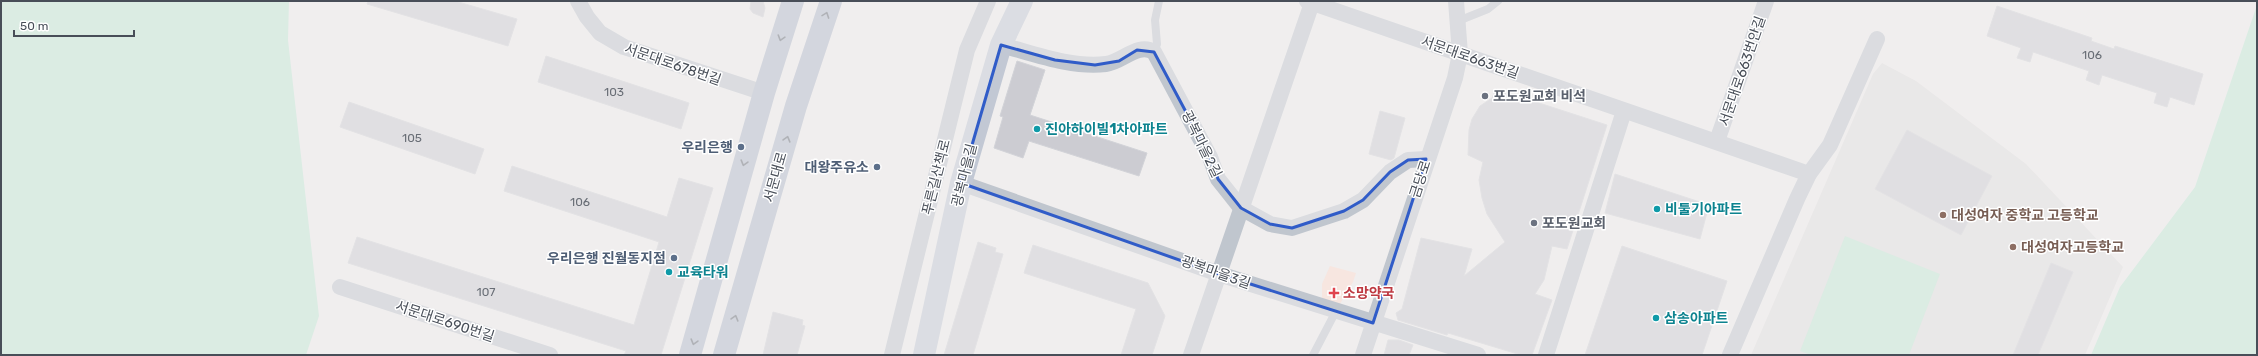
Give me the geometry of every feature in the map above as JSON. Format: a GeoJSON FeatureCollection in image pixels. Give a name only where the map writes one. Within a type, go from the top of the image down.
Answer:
{"type":"FeatureCollection","features":[{"type":"Feature","properties":{"kind":"main road"},"geometry":{"type":"LineString","coordinates":[[690,355],[764,93],[793,1]]}},
{"type":"Feature","properties":{"kind":"main road","name":"서문대로"},"geometry":{"type":"LineString","coordinates":[[724,355],[796,106],[831,1]]}},
{"type":"Feature","properties":{"kind":"street","name":"서문대로678번길"},"geometry":{"type":"LineString","coordinates":[[578,1],[587,17],[600,33],[624,47],[764,93]]}},
{"type":"Feature","properties":{"kind":"street","name":"푸른길산책로"},"geometry":{"type":"LineString","coordinates":[[892,355],[967,50],[988,1]]}},
{"type":"Feature","properties":{"kind":"street","name":"광복마을길"},"geometry":{"type":"LineString","coordinates":[[924,355],[961,183],[1001,45],[1022,1]]}},
{"type":"Feature","properties":{"kind":"street","name":"금당로"},"geometry":{"type":"LineString","coordinates":[[1363,355],[1426,159],[1455,78],[1460,54],[1456,1]]}},
{"type":"Feature","properties":{"kind":"street","name":"서문대로663번안길"},"geometry":{"type":"LineString","coordinates":[[1717,141],[1766,1]]}},
{"type":"Feature","properties":{"kind":"street","name":"서문대로663번길"},"geometry":{"type":"LineString","coordinates":[[1191,355],[1309,2],[1624,111],[1717,141],[1809,174]]}},
{"type":"Feature","properties":{"kind":"street"},"geometry":{"type":"LineString","coordinates":[[1730,355],[1809,174],[1830,144],[1877,39]]}},
{"type":"Feature","properties":{"kind":"street"},"geometry":{"type":"LineString","coordinates":[[1001,45],[1055,60],[1095,65],[1119,61],[1137,50],[1145,49],[1154,52]]}},
{"type":"Feature","properties":{"kind":"street","name":"광복마을2길"},"geometry":{"type":"LineString","coordinates":[[1154,52],[1210,157],[1218,179],[1241,208],[1270,224],[1292,228],[1344,211],[1363,200],[1390,172],[1408,160],[1426,159]]}},
{"type":"Feature","properties":{"kind":"street"},"geometry":{"type":"LineString","coordinates":[[1546,355],[1624,111]]}},
{"type":"Feature","properties":{"kind":"street","name":"광복마을3길"},"geometry":{"type":"LineString","coordinates":[[961,183],[1219,274],[1474,354]]}},
{"type":"Feature","properties":{"kind":"street","name":"서문대로690번길"},"geometry":{"type":"LineString","coordinates":[[340,287],[550,355]]}},
{"type":"Feature","properties":{"kind":"lane"},"geometry":{"type":"LineString","coordinates":[[1154,52],[1157,44],[1155,20],[1159,1]]}},
{"type":"Feature","properties":{"kind":"lane"},"geometry":{"type":"LineString","coordinates":[[1458,21],[1488,9],[1498,1]]}},
{"type":"Feature","properties":{"kind":"lane"},"geometry":{"type":"LineString","coordinates":[[1313,355],[1336,311]]}},
{"type":"Feature","properties":{"kind":"highlighted area"},"geometry":{"type":"Polygon","coordinates":[[[1001,45],[1055,60],[1095,65],[1119,61],[1137,50],[1154,52],[1210,157],[1218,179],[1241,208],[1270,224],[1292,228],[1344,211],[1363,200],[1390,172],[1408,160],[1426,159],[1373,323],[1219,274],[961,183],[1001,45]]]}},
{"type":"Feature","properties":{"kind":"shaded area","name":"대성여자 중학교 고등학교"},"geometry":{"type":"Polygon","coordinates":[[[1882,63],[1916,81],[2026,164],[2123,267],[2085,355],[1751,355],[1873,74],[1882,63]]]}},
{"type":"Feature","properties":{"kind":"shaded area","name":"소망약국"},"geometry":{"type":"Polygon","coordinates":[[[1330,266],[1356,273],[1353,282],[1338,307],[1322,301],[1322,284],[1330,266]]]}},
{"type":"Feature","properties":{"kind":"green space"},"geometry":{"type":"Polygon","coordinates":[[[1,1],[289,1],[288,40],[319,316],[306,355],[1,355],[1,1]]]}},
{"type":"Feature","properties":{"kind":"green space"},"geometry":{"type":"Polygon","coordinates":[[[2257,5],[2257,355],[2091,355],[2120,287],[2195,187],[2257,5]]]}},
{"type":"Feature","properties":{"kind":"green space"},"geometry":{"type":"Polygon","coordinates":[[[1845,236],[1940,274],[1909,355],[1811,355],[1800,351],[1845,236]]]}},
{"type":"Feature","properties":{"kind":"building"},"geometry":{"type":"Polygon","coordinates":[[[368,1],[455,1],[517,19],[508,46],[367,4],[368,1]]]}},
{"type":"Feature","properties":{"kind":"building"},"geometry":{"type":"Polygon","coordinates":[[[751,1],[763,1],[765,8],[763,17],[753,13],[750,9],[751,1]]]}},
{"type":"Feature","properties":{"kind":"building"},"geometry":{"type":"Polygon","coordinates":[[[1997,6],[2092,38],[2091,41],[2114,49],[2115,46],[2203,74],[2194,105],[2170,97],[2167,107],[2154,103],[2157,93],[2102,75],[2099,85],[2086,80],[2089,71],[2033,52],[2030,62],[2017,58],[2021,48],[1987,36],[1997,6]]]}},
{"type":"Feature","properties":{"kind":"building"},"geometry":{"type":"Polygon","coordinates":[[[546,56],[689,103],[681,129],[538,82],[546,56]]]}},
{"type":"Feature","properties":{"kind":"building","name":"진아하이빌1차아파트"},"geometry":{"type":"Polygon","coordinates":[[[1017,61],[1045,70],[1030,115],[1147,153],[1139,176],[1029,141],[1023,158],[994,148],[1003,117],[1000,116],[1017,61]]]}},
{"type":"Feature","properties":{"kind":"building","name":"포도원교회"},"geometry":{"type":"Polygon","coordinates":[[[1496,89],[1607,125],[1567,249],[1552,246],[1544,280],[1535,294],[1552,300],[1532,355],[1521,355],[1398,320],[1396,313],[1402,309],[1421,238],[1472,249],[1464,276],[1505,242],[1487,214],[1482,198],[1479,180],[1483,162],[1468,155],[1469,130],[1472,119],[1480,106],[1492,98],[1496,89]]]}},
{"type":"Feature","properties":{"kind":"building"},"geometry":{"type":"Polygon","coordinates":[[[349,102],[484,149],[475,174],[340,127],[349,102]]]}},
{"type":"Feature","properties":{"kind":"building"},"geometry":{"type":"Polygon","coordinates":[[[1380,111],[1405,118],[1394,158],[1391,160],[1369,154],[1380,111]]]}},
{"type":"Feature","properties":{"kind":"building"},"geometry":{"type":"Polygon","coordinates":[[[1907,130],[1992,176],[1961,235],[1875,189],[1907,130]]]}},
{"type":"Feature","properties":{"kind":"building"},"geometry":{"type":"Polygon","coordinates":[[[512,166],[667,217],[679,178],[713,188],[661,355],[624,355],[626,351],[348,263],[357,237],[634,325],[659,242],[504,191],[512,166]]]}},
{"type":"Feature","properties":{"kind":"building","name":"비둘기아파트"},"geometry":{"type":"Polygon","coordinates":[[[1615,174],[1709,205],[1700,239],[1605,213],[1615,174]]]}},
{"type":"Feature","properties":{"kind":"building"},"geometry":{"type":"Polygon","coordinates":[[[978,242],[996,248],[995,252],[1003,254],[973,355],[944,355],[978,242]]]}},
{"type":"Feature","properties":{"kind":"building"},"geometry":{"type":"Polygon","coordinates":[[[1033,245],[1148,283],[1165,316],[1152,355],[1121,355],[1136,309],[1024,273],[1033,245]]]}},
{"type":"Feature","properties":{"kind":"building","name":"삼송아파트"},"geometry":{"type":"Polygon","coordinates":[[[1622,246],[1727,281],[1702,355],[1585,355],[1622,246]]]}},
{"type":"Feature","properties":{"kind":"building"},"geometry":{"type":"Polygon","coordinates":[[[2051,263],[2073,272],[2038,355],[2013,355],[2051,263]]]}},
{"type":"Feature","properties":{"kind":"building"},"geometry":{"type":"Polygon","coordinates":[[[773,312],[803,320],[802,325],[805,326],[797,355],[763,355],[773,312]]]}},
{"type":"Feature","properties":{"kind":"building"},"geometry":{"type":"Polygon","coordinates":[[[1388,340],[1399,340],[1413,345],[1409,355],[1384,355],[1388,340]]]}},
{"type":"Feature","properties":{"kind":"place","name":"포도원교회 비석"},"geometry":{"type":"Point","coordinates":[1485,96]}},
{"type":"Feature","properties":{"kind":"place","name":"진아하이빌1차아파트"},"geometry":{"type":"Point","coordinates":[1037,129]}},
{"type":"Feature","properties":{"kind":"place","name":"우리은행"},"geometry":{"type":"Point","coordinates":[741,147]}},
{"type":"Feature","properties":{"kind":"place","name":"대왕주유소"},"geometry":{"type":"Point","coordinates":[877,167]}},
{"type":"Feature","properties":{"kind":"place","name":"비둘기아파트"},"geometry":{"type":"Point","coordinates":[1657,209]}},
{"type":"Feature","properties":{"kind":"place","name":"대성여자 중학교 고등학교"},"geometry":{"type":"Point","coordinates":[1943,215]}},
{"type":"Feature","properties":{"kind":"place","name":"포도원교회"},"geometry":{"type":"Point","coordinates":[1534,223]}},
{"type":"Feature","properties":{"kind":"place","name":"대성여자고등학교"},"geometry":{"type":"Point","coordinates":[2013,247]}},
{"type":"Feature","properties":{"kind":"place","name":"우리은행 진월동지점"},"geometry":{"type":"Point","coordinates":[674,258]}},
{"type":"Feature","properties":{"kind":"place","name":"교육타워"},"geometry":{"type":"Point","coordinates":[669,272]}},
{"type":"Feature","properties":{"kind":"place","name":"소망약국"},"geometry":{"type":"Point","coordinates":[1334,293]}},
{"type":"Feature","properties":{"kind":"place","name":"삼송아파트"},"geometry":{"type":"Point","coordinates":[1656,318]}}]}
